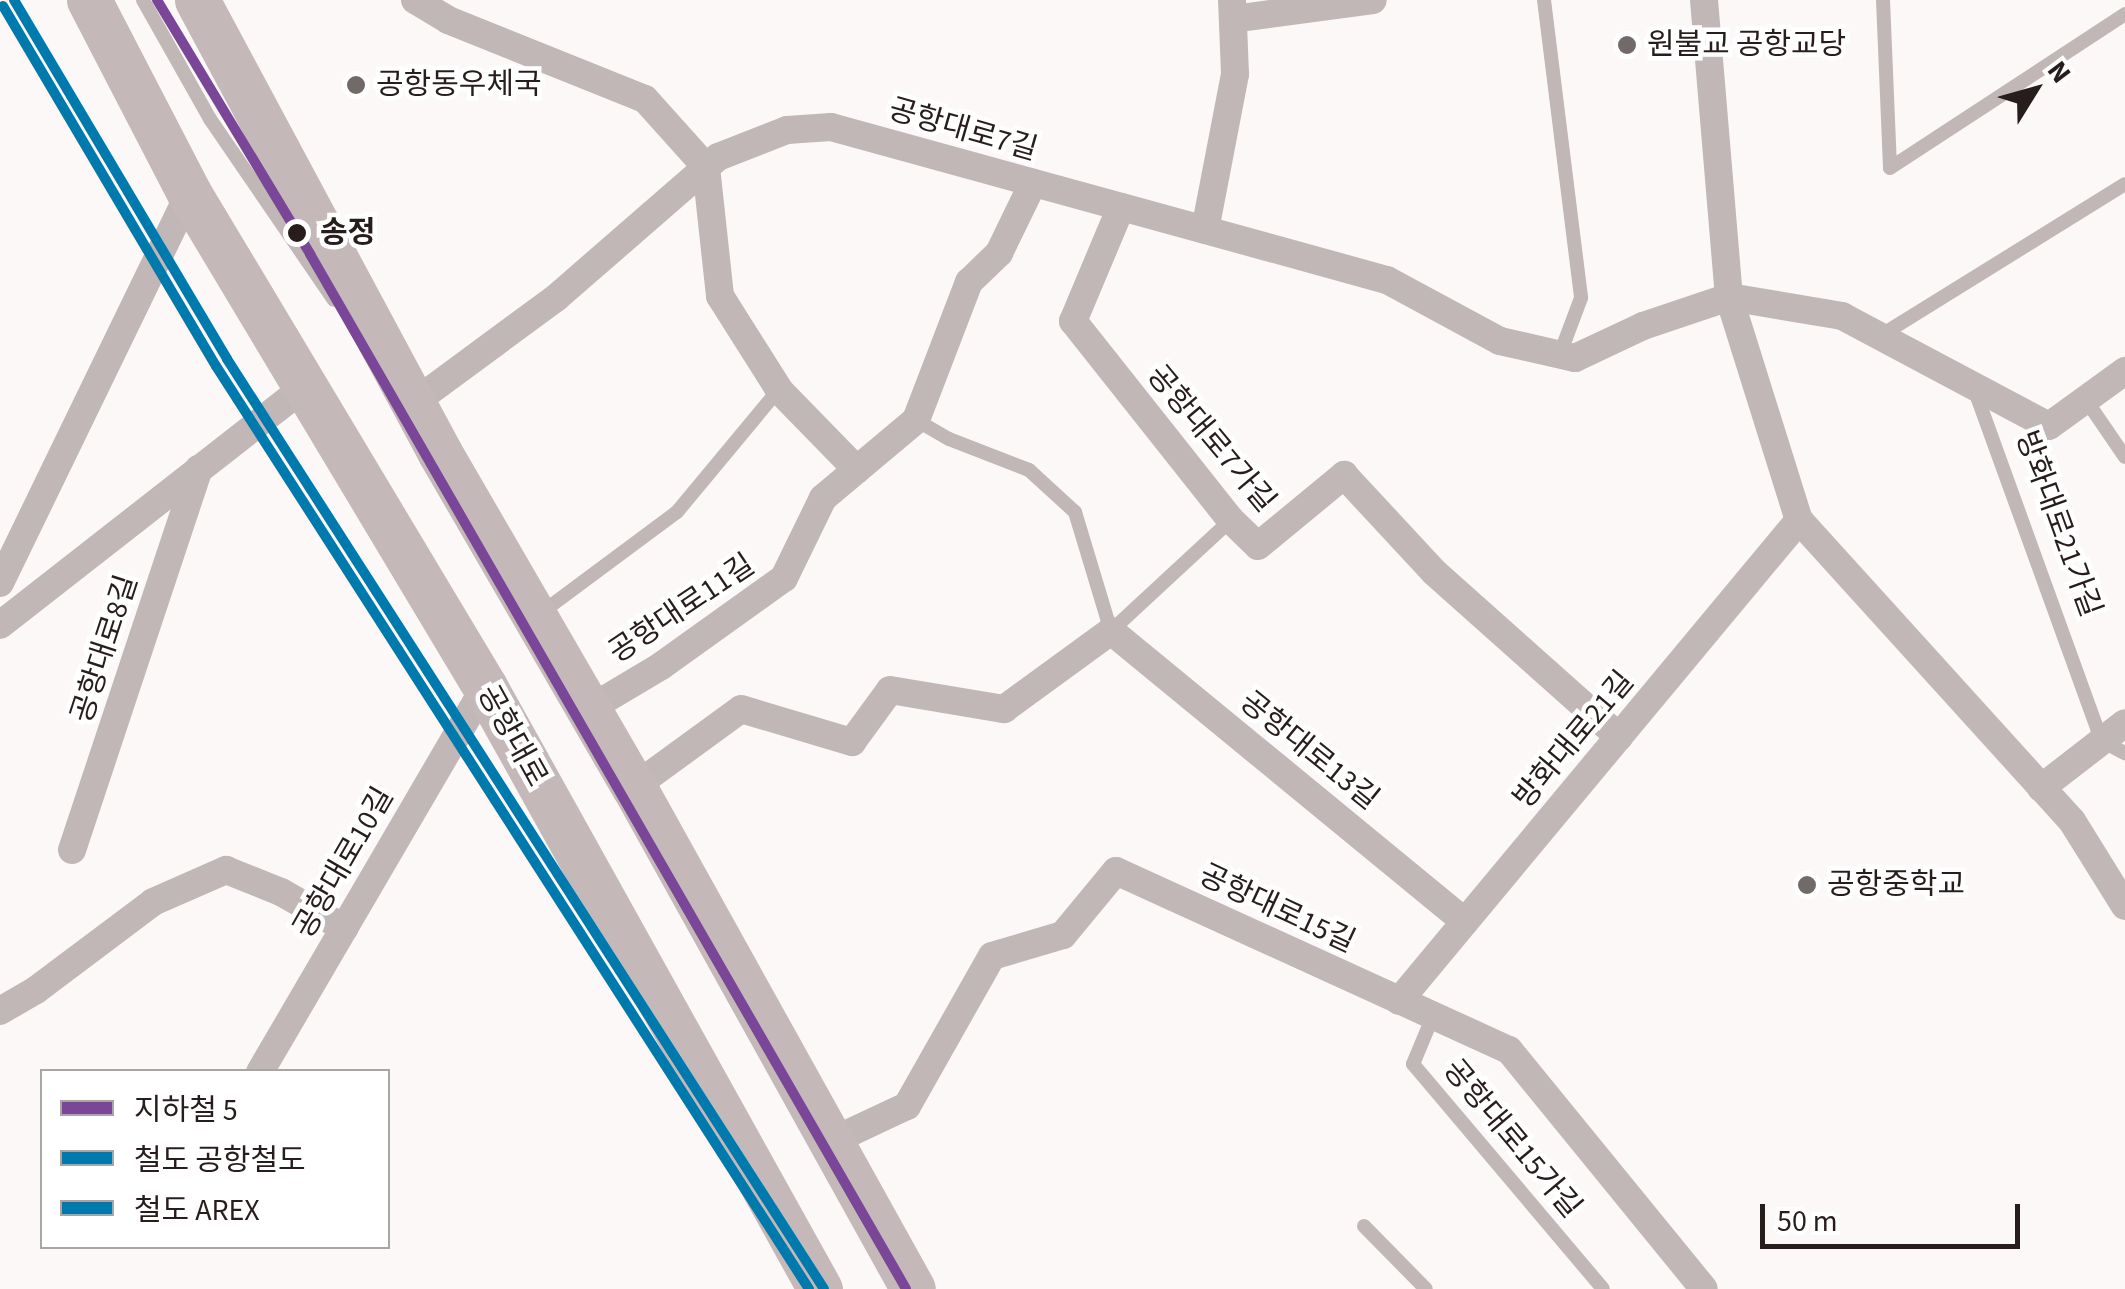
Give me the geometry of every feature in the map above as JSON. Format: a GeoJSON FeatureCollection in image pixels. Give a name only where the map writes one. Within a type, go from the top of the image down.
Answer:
{"type":"FeatureCollection","features":[{"type":"Feature","properties":{"kind":"main road","name":"공항대로"},"geometry":{"type":"LineString","coordinates":[[88,0],[189,193],[484,687],[817,1281]]}},
{"type":"Feature","properties":{"kind":"main road"},"geometry":{"type":"LineString","coordinates":[[197,0],[412,404],[634,787],[913,1289]]}},
{"type":"Feature","properties":{"kind":"street"},"geometry":{"type":"LineString","coordinates":[[415,0],[448,20],[644,99],[706,167],[720,296],[778,389],[856,470]]}},
{"type":"Feature","properties":{"kind":"street"},"geometry":{"type":"LineString","coordinates":[[1204,230],[1234,74],[1233,10],[1373,0]]}},
{"type":"Feature","properties":{"kind":"street"},"geometry":{"type":"LineString","coordinates":[[1704,0],[1730,297],[1799,520],[2072,822],[2125,906]]}},
{"type":"Feature","properties":{"kind":"street","name":"공항대로7길"},"geometry":{"type":"LineString","coordinates":[[412,404],[556,297],[718,157],[787,130],[832,127],[1387,280],[1500,340],[1575,358],[1643,326],[1730,297]]}},
{"type":"Feature","properties":{"kind":"street","name":"공항대로11길"},"geometry":{"type":"LineString","coordinates":[[589,709],[661,666],[784,578],[823,498],[916,420],[969,282],[1000,253],[1033,183]]}},
{"type":"Feature","properties":{"kind":"street"},"geometry":{"type":"LineString","coordinates":[[0,583],[189,193]]}},
{"type":"Feature","properties":{"kind":"street","name":"공항대로7가길"},"geometry":{"type":"LineString","coordinates":[[1121,207],[1072,321],[1231,520],[1258,546],[1344,475],[1434,572],[1619,737]]}},
{"type":"Feature","properties":{"kind":"street","name":"방화대로21가길"},"geometry":{"type":"LineString","coordinates":[[1730,297],[1842,316],[2050,426],[2125,371]]}},
{"type":"Feature","properties":{"kind":"street","name":"공항대로8길"},"geometry":{"type":"LineString","coordinates":[[0,624],[307,385]]}},
{"type":"Feature","properties":{"kind":"street","name":"공항대로8길"},"geometry":{"type":"LineString","coordinates":[[72,850],[199,469]]}},
{"type":"Feature","properties":{"kind":"street","name":"방화대로21길"},"geometry":{"type":"LineString","coordinates":[[1400,1001],[1799,520]]}},
{"type":"Feature","properties":{"kind":"street"},"geometry":{"type":"LineString","coordinates":[[634,787],[741,710],[852,742],[890,690],[1004,709],[1112,631]]}},
{"type":"Feature","properties":{"kind":"street","name":"공항대로13길"},"geometry":{"type":"LineString","coordinates":[[1112,631],[1465,922]]}},
{"type":"Feature","properties":{"kind":"street","name":"공항대로10길"},"geometry":{"type":"LineString","coordinates":[[262,1069],[484,687]]}},
{"type":"Feature","properties":{"kind":"street"},"geometry":{"type":"LineString","coordinates":[[2041,788],[2114,747],[2125,723]]}},
{"type":"Feature","properties":{"kind":"street"},"geometry":{"type":"LineString","coordinates":[[0,1011],[36,990],[153,902],[226,870],[281,892],[344,928]]}},
{"type":"Feature","properties":{"kind":"street","name":"공항대로15길"},"geometry":{"type":"LineString","coordinates":[[830,1142],[907,1106],[992,956],[1063,935],[1116,871],[1508,1050],[1704,1289]]}},
{"type":"Feature","properties":{"kind":"lane"},"geometry":{"type":"LineString","coordinates":[[143,0],[210,119],[440,453]]}},
{"type":"Feature","properties":{"kind":"lane"},"geometry":{"type":"LineString","coordinates":[[1544,0],[1581,298],[1560,354]]}},
{"type":"Feature","properties":{"kind":"lane"},"geometry":{"type":"LineString","coordinates":[[1884,0],[1890,168],[2125,14]]}},
{"type":"Feature","properties":{"kind":"lane"},"geometry":{"type":"LineString","coordinates":[[1880,336],[2125,184]]}},
{"type":"Feature","properties":{"kind":"lane","name":"방화대로21가길"},"geometry":{"type":"LineString","coordinates":[[1973,385],[2114,747]]}},
{"type":"Feature","properties":{"kind":"lane"},"geometry":{"type":"LineString","coordinates":[[535,618],[677,512],[778,389]]}},
{"type":"Feature","properties":{"kind":"lane"},"geometry":{"type":"LineString","coordinates":[[2086,400],[2125,457]]}},
{"type":"Feature","properties":{"kind":"lane"},"geometry":{"type":"LineString","coordinates":[[916,420],[949,440],[1029,470],[1075,512],[1112,631],[1231,520]]}},
{"type":"Feature","properties":{"kind":"lane","name":"공항대로15가길"},"geometry":{"type":"LineString","coordinates":[[1434,1016],[1413,1064],[1604,1289]]}},
{"type":"Feature","properties":{"kind":"lane"},"geometry":{"type":"LineString","coordinates":[[1364,1226],[1426,1289]]}},
{"type":"Feature","properties":{"kind":"metro line","name":"5"},"geometry":{"type":"LineString","coordinates":[[157,0],[310,254],[906,1289]]}},
{"type":"Feature","properties":{"kind":"rail line","name":"공항철도"},"geometry":{"type":"LineString","coordinates":[[14,0],[227,359],[824,1289]]}},
{"type":"Feature","properties":{"kind":"rail line","name":"AREX"},"geometry":{"type":"LineString","coordinates":[[3,6],[216,366],[809,1289]]}},
{"type":"Feature","properties":{"kind":"place","name":"원불교 공항교당"},"geometry":{"type":"Point","coordinates":[1627,45]}},
{"type":"Feature","properties":{"kind":"place","name":"공항동우체국"},"geometry":{"type":"Point","coordinates":[356,85]}},
{"type":"Feature","properties":{"kind":"place","name":"송정"},"geometry":{"type":"Point","coordinates":[297,233]}},
{"type":"Feature","properties":{"kind":"place","name":"공항중학교"},"geometry":{"type":"Point","coordinates":[1807,885]}}]}
